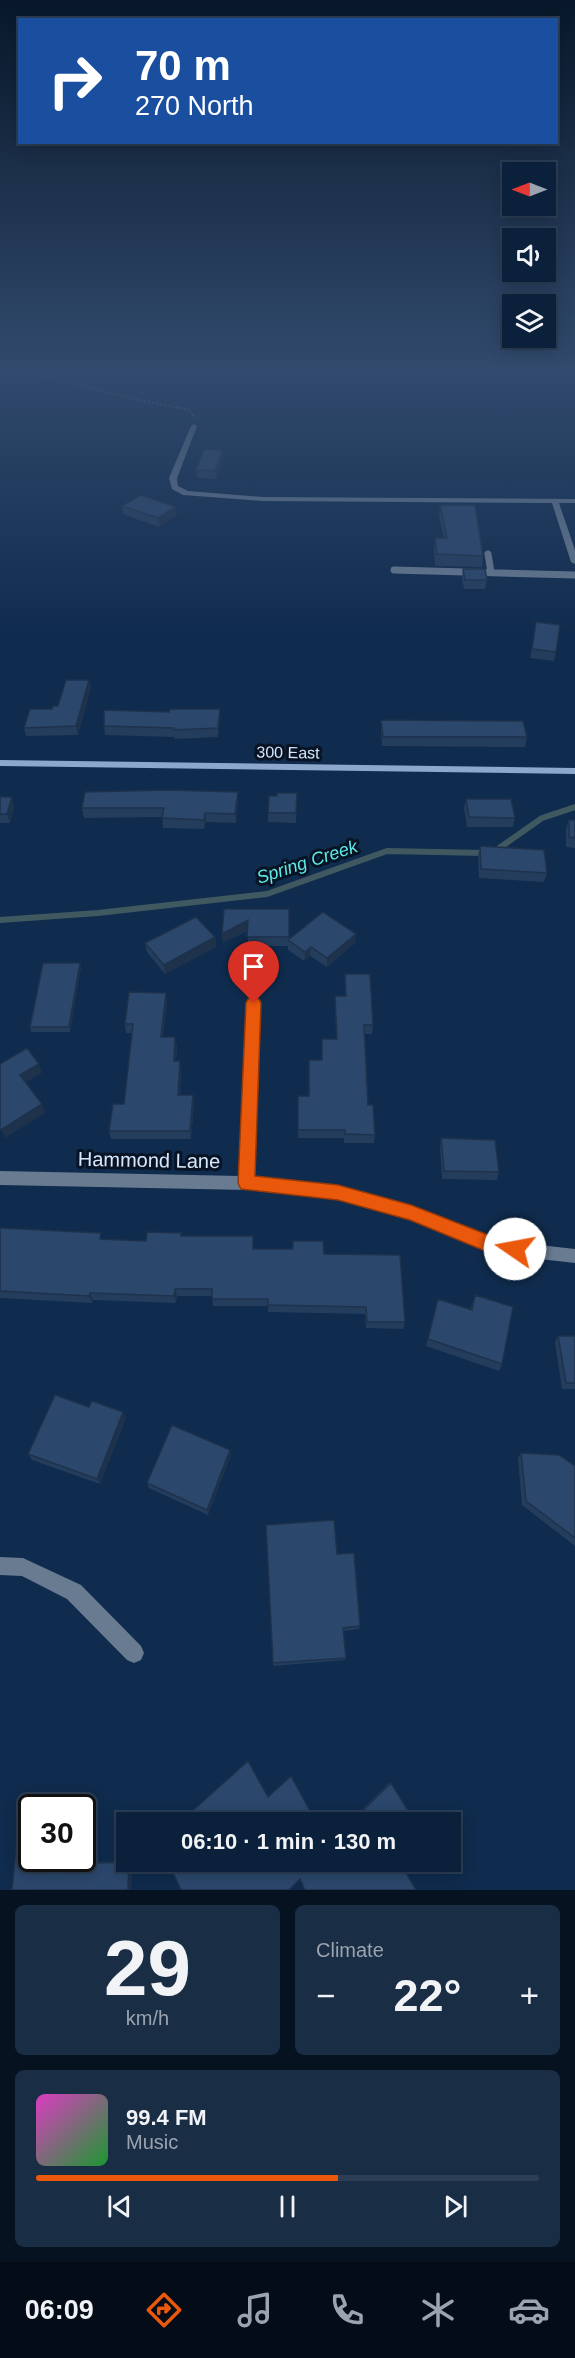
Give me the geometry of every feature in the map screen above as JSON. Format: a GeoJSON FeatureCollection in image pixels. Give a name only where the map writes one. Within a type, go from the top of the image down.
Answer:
{"type":"FeatureCollection","features":[{"type":"Feature","properties":{"kind":"street"},"geometry":{"type":"LineString","coordinates":[[181,458],[173,478],[175,487],[186,493],[210,497],[575,501]]}},
{"type":"Feature","properties":{"kind":"street"},"geometry":{"type":"LineString","coordinates":[[555,501],[575,562]]}},
{"type":"Feature","properties":{"kind":"street","name":"300 East"},"geometry":{"type":"LineString","coordinates":[[0,763],[575,771]]}},
{"type":"Feature","properties":{"kind":"street"},"geometry":{"type":"LineString","coordinates":[[247,1183],[254,1003]]}},
{"type":"Feature","properties":{"kind":"street","name":"Hammond Lane"},"geometry":{"type":"LineString","coordinates":[[0,1178],[247,1183],[338,1192],[411,1212],[495,1247],[575,1256]]}},
{"type":"Feature","properties":{"kind":"street"},"geometry":{"type":"LineString","coordinates":[[0,1566],[23,1567],[74,1592],[134,1653]]}},
{"type":"Feature","properties":{"kind":"lane"},"geometry":{"type":"LineString","coordinates":[[488,554],[491,572]]}},
{"type":"Feature","properties":{"kind":"lane"},"geometry":{"type":"LineString","coordinates":[[394,570],[575,575]]}},
{"type":"Feature","properties":{"kind":"building"},"geometry":{"type":"Polygon","coordinates":[[[200,458],[220,458],[215,471],[196,470],[200,458]]]}},
{"type":"Feature","properties":{"kind":"building"},"geometry":{"type":"Polygon","coordinates":[[[141,495],[176,507],[158,518],[122,506],[141,495]]]}},
{"type":"Feature","properties":{"kind":"building"},"geometry":{"type":"Polygon","coordinates":[[[440,505],[475,505],[483,556],[437,554],[435,538],[447,538],[440,505]]]}},
{"type":"Feature","properties":{"kind":"building"},"geometry":{"type":"Polygon","coordinates":[[[463,569],[485,569],[487,580],[465,580],[463,569]]]}},
{"type":"Feature","properties":{"kind":"building"},"geometry":{"type":"Polygon","coordinates":[[[536,622],[560,625],[556,652],[532,649],[536,622]]]}},
{"type":"Feature","properties":{"kind":"building"},"geometry":{"type":"Polygon","coordinates":[[[66,680],[89,680],[76,726],[24,728],[30,709],[52,709],[53,706],[58,706],[66,680]]]}},
{"type":"Feature","properties":{"kind":"building"},"geometry":{"type":"Polygon","coordinates":[[[170,709],[220,709],[218,728],[174,730],[174,728],[104,726],[104,710],[169,712],[170,709]]]}},
{"type":"Feature","properties":{"kind":"building"},"geometry":{"type":"Polygon","coordinates":[[[381,720],[523,721],[527,737],[383,737],[381,720]]]}},
{"type":"Feature","properties":{"kind":"building"},"geometry":{"type":"Polygon","coordinates":[[[167,790],[238,792],[235,814],[205,813],[204,820],[162,818],[164,808],[82,808],[85,792],[167,790]]]}},
{"type":"Feature","properties":{"kind":"building"},"geometry":{"type":"Polygon","coordinates":[[[277,793],[297,793],[296,813],[268,813],[269,796],[277,796],[277,793]]]}},
{"type":"Feature","properties":{"kind":"building"},"geometry":{"type":"Polygon","coordinates":[[[0,797],[12,797],[7,814],[0,814],[0,797]]]}},
{"type":"Feature","properties":{"kind":"building"},"geometry":{"type":"Polygon","coordinates":[[[466,799],[511,799],[515,818],[469,817],[466,799]]]}},
{"type":"Feature","properties":{"kind":"building"},"geometry":{"type":"Polygon","coordinates":[[[569,820],[575,820],[575,838],[569,837],[569,820]]]}},
{"type":"Feature","properties":{"kind":"building"},"geometry":{"type":"Polygon","coordinates":[[[480,846],[544,850],[547,873],[481,869],[480,846]]]}},
{"type":"Feature","properties":{"kind":"building"},"geometry":{"type":"Polygon","coordinates":[[[224,909],[289,909],[289,937],[247,937],[248,920],[222,934],[224,909]]]}},
{"type":"Feature","properties":{"kind":"building"},"geometry":{"type":"Polygon","coordinates":[[[323,912],[356,934],[327,958],[311,947],[305,952],[288,940],[323,912]]]}},
{"type":"Feature","properties":{"kind":"building"},"geometry":{"type":"Polygon","coordinates":[[[196,917],[215,937],[164,965],[145,943],[196,917]]]}},
{"type":"Feature","properties":{"kind":"building"},"geometry":{"type":"Polygon","coordinates":[[[43,963],[80,963],[69,1027],[30,1027],[43,963]]]}},
{"type":"Feature","properties":{"kind":"building"},"geometry":{"type":"Polygon","coordinates":[[[345,974],[370,974],[373,1025],[364,1025],[368,1105],[373,1105],[375,1135],[345,1134],[345,1130],[298,1130],[298,1096],[309,1096],[309,1060],[322,1060],[322,1039],[337,1039],[335,996],[346,996],[345,974]]]}},
{"type":"Feature","properties":{"kind":"building"},"geometry":{"type":"Polygon","coordinates":[[[129,992],[166,993],[161,1037],[175,1037],[174,1061],[180,1061],[178,1095],[193,1095],[190,1131],[109,1131],[113,1104],[124,1104],[133,1024],[125,1024],[129,992]]]}},
{"type":"Feature","properties":{"kind":"building"},"geometry":{"type":"Polygon","coordinates":[[[27,1048],[39,1064],[20,1075],[42,1104],[1,1130],[0,1064],[27,1048]]]}},
{"type":"Feature","properties":{"kind":"building"},"geometry":{"type":"Polygon","coordinates":[[[441,1138],[495,1140],[499,1172],[444,1171],[441,1138]]]}},
{"type":"Feature","properties":{"kind":"building"},"geometry":{"type":"Polygon","coordinates":[[[0,1228],[101,1233],[100,1239],[146,1241],[147,1232],[181,1233],[181,1236],[253,1236],[253,1249],[293,1249],[293,1241],[323,1241],[324,1254],[400,1255],[405,1322],[367,1322],[366,1307],[268,1305],[268,1299],[212,1299],[212,1289],[175,1289],[174,1296],[90,1293],[89,1296],[0,1291],[0,1228]]]}},
{"type":"Feature","properties":{"kind":"building"},"geometry":{"type":"Polygon","coordinates":[[[475,1295],[513,1307],[502,1364],[428,1339],[438,1299],[472,1310],[475,1295]]]}},
{"type":"Feature","properties":{"kind":"building"},"geometry":{"type":"Polygon","coordinates":[[[558,1336],[575,1336],[575,1383],[566,1383],[558,1336]]]}},
{"type":"Feature","properties":{"kind":"building"},"geometry":{"type":"Polygon","coordinates":[[[55,1395],[89,1407],[92,1401],[123,1412],[97,1479],[28,1454],[55,1395]]]}},
{"type":"Feature","properties":{"kind":"building"},"geometry":{"type":"Polygon","coordinates":[[[172,1425],[230,1450],[207,1510],[147,1483],[172,1425]]]}},
{"type":"Feature","properties":{"kind":"building"},"geometry":{"type":"Polygon","coordinates":[[[521,1453],[559,1455],[575,1466],[575,1538],[526,1501],[521,1453]]]}},
{"type":"Feature","properties":{"kind":"building"},"geometry":{"type":"Polygon","coordinates":[[[334,1520],[337,1554],[354,1553],[360,1626],[343,1628],[346,1658],[273,1663],[266,1525],[334,1520]]]}},
{"type":"Feature","properties":{"kind":"building"},"geometry":{"type":"Polygon","coordinates":[[[248,1761],[268,1797],[291,1776],[311,1812],[191,1812],[248,1761]]]}},
{"type":"Feature","properties":{"kind":"building"},"geometry":{"type":"Polygon","coordinates":[[[391,1783],[409,1812],[361,1812],[391,1783]]]}},
{"type":"Feature","properties":{"kind":"building"},"geometry":{"type":"Polygon","coordinates":[[[18,1829],[18,1872],[96,1872],[96,1863],[116,1862],[116,1872],[129,1872],[128,1890],[12,1890],[18,1829]]]}},
{"type":"Feature","properties":{"kind":"building"},"geometry":{"type":"Polygon","coordinates":[[[173,1872],[406,1872],[416,1890],[305,1890],[300,1879],[289,1890],[181,1890],[173,1872]]]}},
{"type":"Feature","properties":{"kind":"waterway","name":"Spring Creek"},"geometry":{"type":"LineString","coordinates":[[495,851],[542,818],[575,807]]}},
{"type":"Feature","properties":{"kind":"waterway","name":"Spring Creek"},"geometry":{"type":"LineString","coordinates":[[0,920],[98,913],[267,894],[387,851],[485,853]]}},
{"type":"Feature","properties":{"kind":"route"},"geometry":{"type":"LineString","coordinates":[[254,1003],[247,1183],[338,1192],[411,1212],[495,1247],[515,1249]]}}]}
